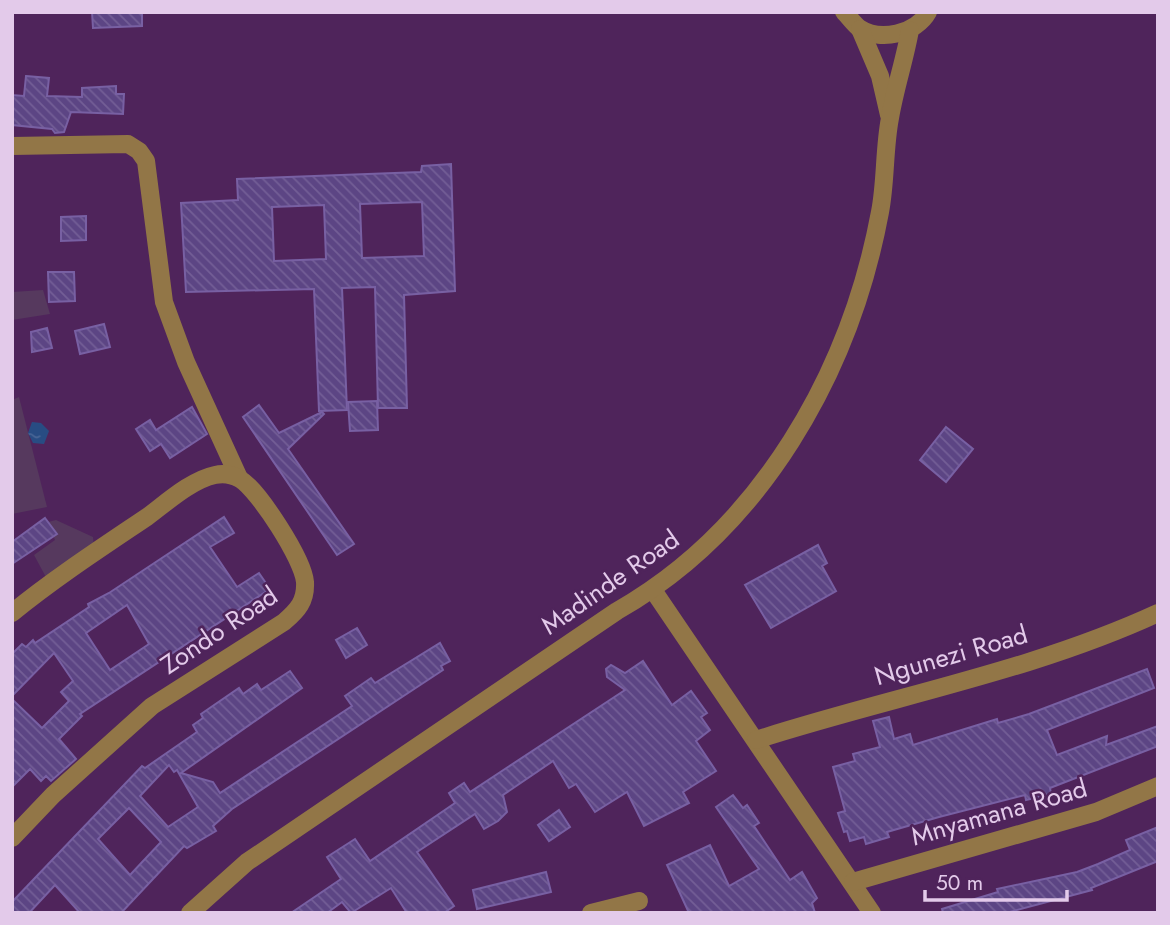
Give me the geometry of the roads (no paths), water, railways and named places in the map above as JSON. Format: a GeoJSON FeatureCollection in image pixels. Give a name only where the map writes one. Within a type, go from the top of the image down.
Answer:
{"type":"FeatureCollection","features":[{"type":"Feature","properties":{"kind":"street"},"geometry":{"type":"LineString","coordinates":[[844,12],[860,29],[881,35],[910,30],[928,12]]}},
{"type":"Feature","properties":{"kind":"street","name":"Madinde Road"},"geometry":{"type":"LineString","coordinates":[[860,29],[880,76],[889,118]]}},
{"type":"Feature","properties":{"kind":"street","name":"Madinde Road"},"geometry":{"type":"LineString","coordinates":[[190,913],[258,855],[617,611],[653,590],[710,542],[761,486],[804,423],[836,359],[861,290],[880,211],[889,118],[910,30]]}},
{"type":"Feature","properties":{"kind":"street"},"geometry":{"type":"LineString","coordinates":[[12,146],[128,144],[139,151],[148,174],[150,208],[164,302],[186,362],[239,478]]}},
{"type":"Feature","properties":{"kind":"street"},"geometry":{"type":"LineString","coordinates":[[12,613],[42,588],[205,478],[226,474],[239,478]]}},
{"type":"Feature","properties":{"kind":"street","name":"Zondo Road"},"geometry":{"type":"LineString","coordinates":[[12,838],[53,795],[152,706],[284,622],[300,608],[305,581],[301,567],[250,487],[239,478]]}},
{"type":"Feature","properties":{"kind":"street"},"geometry":{"type":"LineString","coordinates":[[653,590],[872,913]]}},
{"type":"Feature","properties":{"kind":"street","name":"Ngunezi Road"},"geometry":{"type":"LineString","coordinates":[[756,740],[831,716],[1008,668],[1158,613]]}},
{"type":"Feature","properties":{"kind":"street","name":"Mnyamana Road"},"geometry":{"type":"LineString","coordinates":[[853,882],[1096,812],[1158,786]]}},
{"type":"Feature","properties":{"kind":"street"},"geometry":{"type":"LineString","coordinates":[[591,913],[639,901]]}},
{"type":"Feature","properties":{"kind":"water"},"geometry":{"type":"Polygon","coordinates":[[[32,422],[41,423],[49,431],[44,444],[33,443],[28,433],[32,422]]]}}]}
